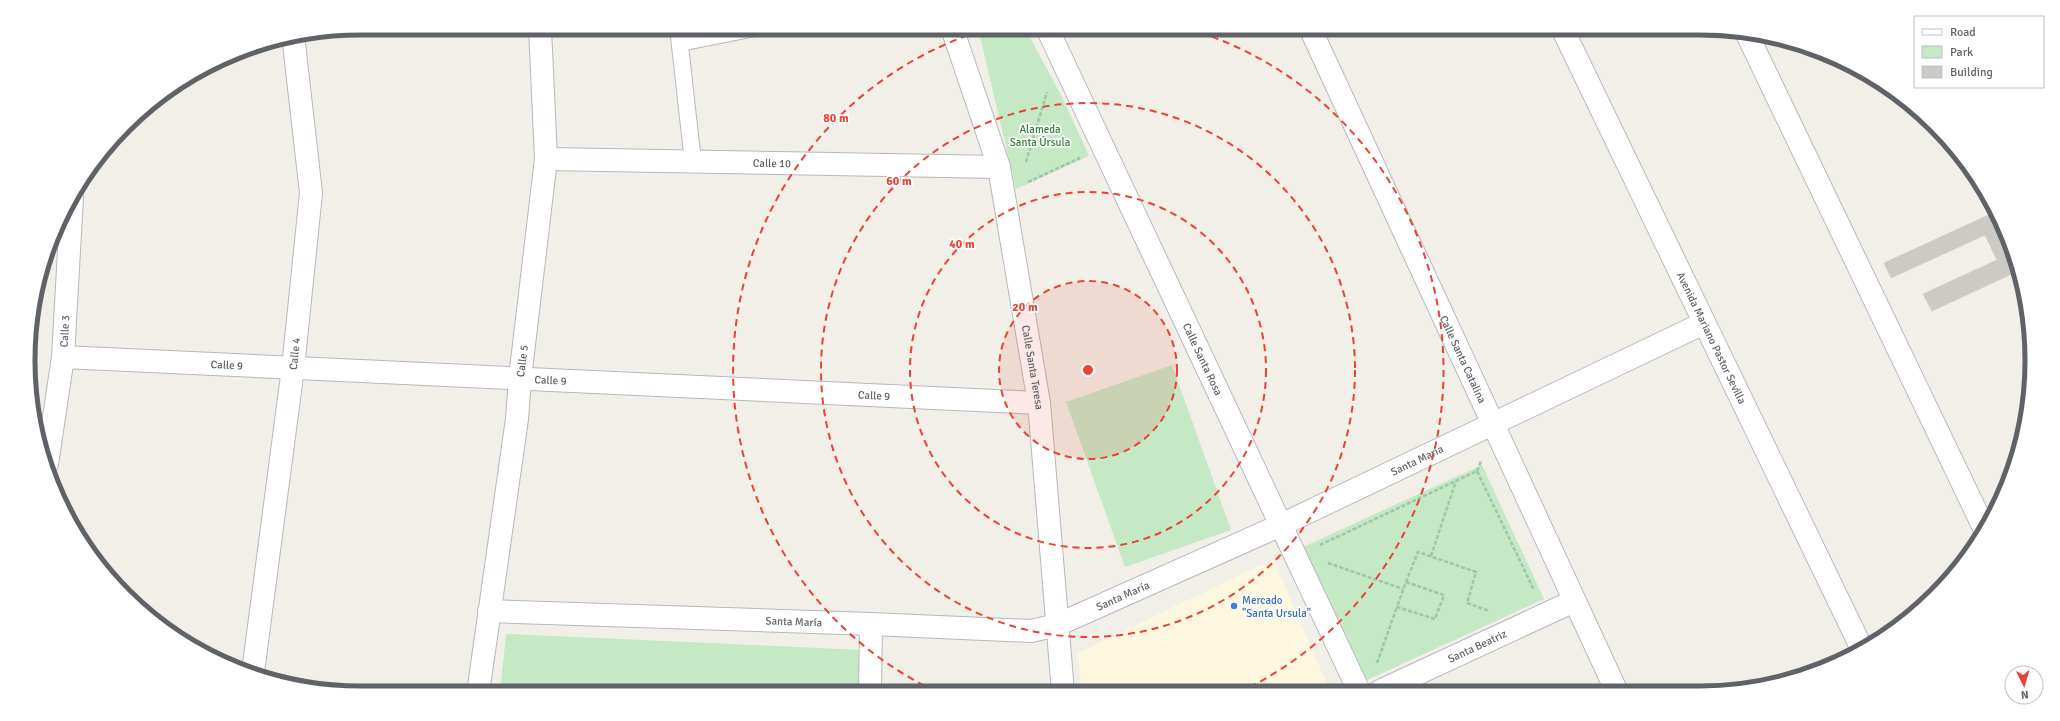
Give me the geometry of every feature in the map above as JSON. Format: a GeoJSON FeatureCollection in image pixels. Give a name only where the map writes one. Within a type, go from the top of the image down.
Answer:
{"type":"FeatureCollection","features":[{"type":"Feature","properties":{"kind":"street","name":"Calle 5"},"geometry":{"type":"LineString","coordinates":[[479,686],[518,419],[520,378],[546,159],[540,35]]}},
{"type":"Feature","properties":{"kind":"street","name":"Calle Santa Teresa"},"geometry":{"type":"LineString","coordinates":[[954,35],[999,167],[1011,189],[1039,403],[1062,686]]}},
{"type":"Feature","properties":{"kind":"street","name":"Calle Santa Rosa"},"geometry":{"type":"LineString","coordinates":[[1050,35],[1356,686]]}},
{"type":"Feature","properties":{"kind":"street","name":"Calle Santa Catalina"},"geometry":{"type":"LineString","coordinates":[[1313,35],[1614,686]]}},
{"type":"Feature","properties":{"kind":"street","name":"Avenida Mariano Pastor Sevilla"},"geometry":{"type":"LineString","coordinates":[[1565,35],[1859,643]]}},
{"type":"Feature","properties":{"kind":"street"},"geometry":{"type":"LineString","coordinates":[[1749,39],[1981,522]]}},
{"type":"Feature","properties":{"kind":"street","name":"Calle 4"},"geometry":{"type":"LineString","coordinates":[[254,668],[293,368],[311,193],[294,42]]}},
{"type":"Feature","properties":{"kind":"street","name":"Calle 10"},"geometry":{"type":"LineString","coordinates":[[546,159],[999,167]]}},
{"type":"Feature","properties":{"kind":"street","name":"Calle 3"},"geometry":{"type":"LineString","coordinates":[[49,454],[63,357],[71,213]]}},
{"type":"Feature","properties":{"kind":"street","name":"Santa María"},"geometry":{"type":"LineString","coordinates":[[489,611],[1031,631],[1057,625],[1280,525],[1493,425],[1704,323]]}},
{"type":"Feature","properties":{"kind":"street","name":"Calle 9"},"geometry":{"type":"LineString","coordinates":[[63,357],[1039,403]]}},
{"type":"Feature","properties":{"kind":"street","name":"Santa Beatriz"},"geometry":{"type":"LineString","coordinates":[[1391,686],[1574,601]]}},
{"type":"Feature","properties":{"kind":"street"},"geometry":{"type":"LineString","coordinates":[[870,686],[871,624]]}},
{"type":"Feature","properties":{"kind":"lane"},"geometry":{"type":"LineString","coordinates":[[679,35],[694,162]]}},
{"type":"Feature","properties":{"kind":"path"},"geometry":{"type":"LineString","coordinates":[[1011,189],[1048,86]]}},
{"type":"Feature","properties":{"kind":"path"},"geometry":{"type":"LineString","coordinates":[[1011,189],[1086,155]]}},
{"type":"Feature","properties":{"kind":"path"},"geometry":{"type":"LineString","coordinates":[[1313,548],[1477,471],[1535,592]]}},
{"type":"Feature","properties":{"kind":"path"},"geometry":{"type":"LineString","coordinates":[[1431,556],[1456,481]]}},
{"type":"Feature","properties":{"kind":"path"},"geometry":{"type":"LineString","coordinates":[[1374,669],[1418,552],[1476,572],[1467,603],[1496,613]]}},
{"type":"Feature","properties":{"kind":"path"},"geometry":{"type":"LineString","coordinates":[[1325,562],[1403,589]]}},
{"type":"Feature","properties":{"kind":"path"},"geometry":{"type":"LineString","coordinates":[[1397,606],[1435,620],[1440,607],[1444,594],[1406,582]]}},
{"type":"Feature","properties":{"kind":"shaded area","name":"Mercado \"Santa Ursula\""},"geometry":{"type":"Polygon","coordinates":[[[1273,559],[1328,686],[1081,686],[1078,653],[1273,559]]]}},
{"type":"Feature","properties":{"kind":"green space","name":"Alameda Santa Úrsula"},"geometry":{"type":"Polygon","coordinates":[[[980,35],[1029,35],[1064,101],[1089,156],[1016,189],[980,35]]]}},
{"type":"Feature","properties":{"kind":"green space"},"geometry":{"type":"Polygon","coordinates":[[[1172,365],[1231,530],[1125,567],[1066,402],[1172,365]]]}},
{"type":"Feature","properties":{"kind":"green space"},"geometry":{"type":"Polygon","coordinates":[[[1482,465],[1544,599],[1365,681],[1303,547],[1482,465]]]}},
{"type":"Feature","properties":{"kind":"green space"},"geometry":{"type":"Polygon","coordinates":[[[506,634],[862,650],[861,686],[501,686],[506,634]]]}},
{"type":"Feature","properties":{"kind":"building"},"geometry":{"type":"Polygon","coordinates":[[[1990,214],[2008,256],[2013,273],[1932,311],[1923,294],[1997,260],[1985,235],[1891,278],[1884,263],[1990,214]]]}},
{"type":"Feature","properties":{"kind":"place","name":"Mercado \"Santa Ursula\""},"geometry":{"type":"Point","coordinates":[1234,606]}}]}
